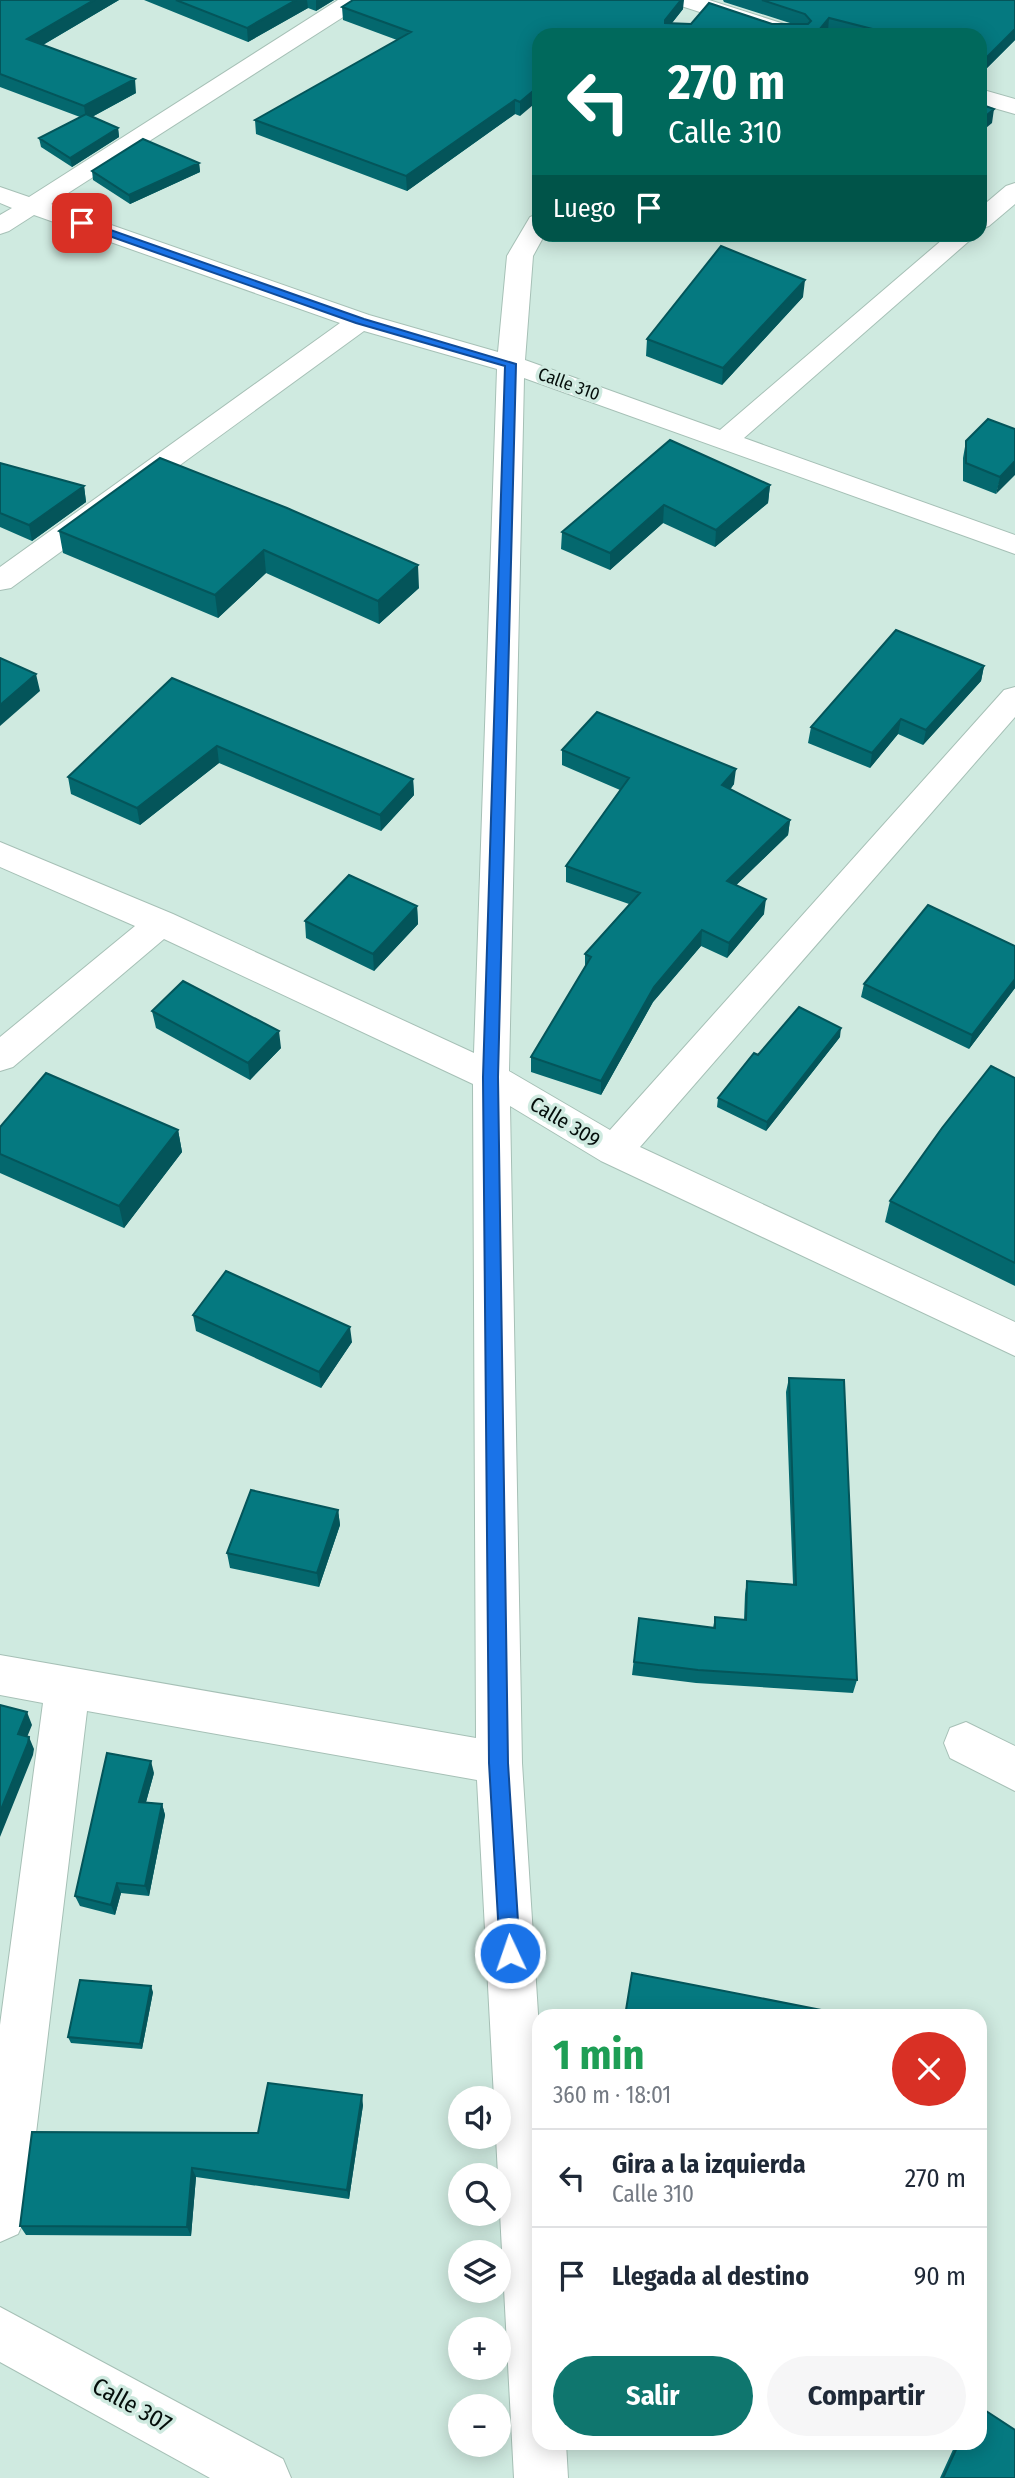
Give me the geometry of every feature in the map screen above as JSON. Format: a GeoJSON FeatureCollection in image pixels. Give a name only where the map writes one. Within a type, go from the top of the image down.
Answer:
{"type":"FeatureCollection","features":[{"type":"Feature","properties":{"kind":"street"},"geometry":{"type":"LineString","coordinates":[[0,226],[354,0]]}},
{"type":"Feature","properties":{"kind":"street"},"geometry":{"type":"LineString","coordinates":[[686,25],[700,2],[775,28]]}},
{"type":"Feature","properties":{"kind":"street"},"geometry":{"type":"LineString","coordinates":[[987,98],[1015,107]]}},
{"type":"Feature","properties":{"kind":"street"},"geometry":{"type":"LineString","coordinates":[[987,216],[1015,191]]}},
{"type":"Feature","properties":{"kind":"street","name":"Calle 310"},"geometry":{"type":"LineString","coordinates":[[0,195],[360,321],[511,364],[1015,545]]}},
{"type":"Feature","properties":{"kind":"street"},"geometry":{"type":"LineString","coordinates":[[532,235],[520,256],[511,364],[491,1077],[499,1763],[532,2323]]}},
{"type":"Feature","properties":{"kind":"street"},"geometry":{"type":"LineString","coordinates":[[725,440],[956,242]]}},
{"type":"Feature","properties":{"kind":"street"},"geometry":{"type":"LineString","coordinates":[[0,581],[360,321]]}},
{"type":"Feature","properties":{"kind":"street"},"geometry":{"type":"LineString","coordinates":[[614,1151],[1015,697]]}},
{"type":"Feature","properties":{"kind":"street","name":"Calle 309"},"geometry":{"type":"LineString","coordinates":[[0,854],[161,923],[491,1077],[614,1151],[1015,1340]]}},
{"type":"Feature","properties":{"kind":"street"},"geometry":{"type":"LineString","coordinates":[[0,1057],[161,923]]}},
{"type":"Feature","properties":{"kind":"street"},"geometry":{"type":"LineString","coordinates":[[0,1675],[67,1689],[499,1763]]}},
{"type":"Feature","properties":{"kind":"street"},"geometry":{"type":"LineString","coordinates":[[0,2216],[67,1689]]}},
{"type":"Feature","properties":{"kind":"street"},"geometry":{"type":"LineString","coordinates":[[966,1743],[1015,1770]]}},
{"type":"Feature","properties":{"kind":"street","name":"Calle 307"},"geometry":{"type":"LineString","coordinates":[[0,2333],[264,2478]]}},
{"type":"Feature","properties":{"kind":"street"},"geometry":{"type":"LineString","coordinates":[[539,2450],[541,2478]]}},
{"type":"Feature","properties":{"kind":"building"},"geometry":{"type":"Polygon","coordinates":[[[0,0],[94,0],[27,39],[135,79],[84,106],[0,74],[0,0]]]}},
{"type":"Feature","properties":{"kind":"building"},"geometry":{"type":"Polygon","coordinates":[[[176,0],[296,0],[247,28],[176,0]]]}},
{"type":"Feature","properties":{"kind":"building"},"geometry":{"type":"Polygon","coordinates":[[[353,0],[681,0],[665,23],[691,24],[709,3],[772,24],[808,24],[811,21],[805,14],[762,0],[1015,0],[1015,29],[987,57],[987,28],[868,28],[829,18],[821,28],[532,28],[532,92],[520,102],[515,100],[406,176],[255,120],[411,32],[342,7],[353,0]]]}},
{"type":"Feature","properties":{"kind":"building"},"geometry":{"type":"Polygon","coordinates":[[[86,114],[118,128],[70,158],[39,138],[86,114]]]}},
{"type":"Feature","properties":{"kind":"building"},"geometry":{"type":"Polygon","coordinates":[[[143,139],[199,163],[129,195],[92,171],[143,139]]]}},
{"type":"Feature","properties":{"kind":"building"},"geometry":{"type":"Polygon","coordinates":[[[721,246],[805,280],[723,368],[647,339],[721,246]]]}},
{"type":"Feature","properties":{"kind":"building"},"geometry":{"type":"Polygon","coordinates":[[[988,419],[1015,429],[1015,461],[1000,477],[966,463],[966,441],[988,419]]]}},
{"type":"Feature","properties":{"kind":"building"},"geometry":{"type":"Polygon","coordinates":[[[670,440],[770,485],[716,530],[664,505],[610,553],[562,532],[670,440]]]}},
{"type":"Feature","properties":{"kind":"building"},"geometry":{"type":"Polygon","coordinates":[[[160,458],[287,508],[418,565],[378,601],[264,550],[215,595],[59,531],[160,458]]]}},
{"type":"Feature","properties":{"kind":"building"},"geometry":{"type":"Polygon","coordinates":[[[0,463],[84,486],[29,525],[0,513],[0,463]]]}},
{"type":"Feature","properties":{"kind":"building"},"geometry":{"type":"Polygon","coordinates":[[[896,630],[984,666],[926,730],[901,719],[872,753],[811,727],[896,630]]]}},
{"type":"Feature","properties":{"kind":"building"},"geometry":{"type":"Polygon","coordinates":[[[0,658],[36,674],[0,705],[0,658]]]}},
{"type":"Feature","properties":{"kind":"building"},"geometry":{"type":"Polygon","coordinates":[[[172,678],[413,779],[380,815],[217,746],[137,808],[68,777],[172,678]]]}},
{"type":"Feature","properties":{"kind":"building"},"geometry":{"type":"Polygon","coordinates":[[[597,712],[736,769],[722,785],[790,820],[727,881],[766,899],[729,943],[702,930],[654,987],[601,1081],[531,1057],[591,957],[585,954],[640,893],[566,866],[629,778],[562,750],[597,712]]]}},
{"type":"Feature","properties":{"kind":"building"},"geometry":{"type":"Polygon","coordinates":[[[349,875],[417,906],[373,954],[305,921],[349,875]]]}},
{"type":"Feature","properties":{"kind":"building"},"geometry":{"type":"Polygon","coordinates":[[[928,905],[1015,946],[1015,979],[972,1035],[864,984],[928,905]]]}},
{"type":"Feature","properties":{"kind":"building"},"geometry":{"type":"Polygon","coordinates":[[[183,981],[279,1031],[248,1063],[152,1011],[183,981]]]}},
{"type":"Feature","properties":{"kind":"building"},"geometry":{"type":"Polygon","coordinates":[[[799,1007],[841,1028],[767,1122],[718,1098],[754,1053],[758,1055],[799,1007]]]}},
{"type":"Feature","properties":{"kind":"building"},"geometry":{"type":"Polygon","coordinates":[[[991,1066],[1015,1078],[1015,1263],[890,1201],[991,1066]]]}},
{"type":"Feature","properties":{"kind":"building"},"geometry":{"type":"Polygon","coordinates":[[[46,1073],[178,1130],[119,1206],[0,1154],[0,1127],[46,1073]]]}},
{"type":"Feature","properties":{"kind":"building"},"geometry":{"type":"Polygon","coordinates":[[[226,1271],[350,1327],[319,1372],[193,1315],[226,1271]]]}},
{"type":"Feature","properties":{"kind":"building"},"geometry":{"type":"Polygon","coordinates":[[[789,1378],[844,1380],[857,1680],[698,1670],[634,1662],[639,1618],[715,1628],[715,1617],[746,1620],[747,1581],[796,1585],[789,1378]]]}},
{"type":"Feature","properties":{"kind":"building"},"geometry":{"type":"Polygon","coordinates":[[[251,1490],[338,1510],[317,1573],[227,1553],[251,1490]]]}},
{"type":"Feature","properties":{"kind":"building"},"geometry":{"type":"Polygon","coordinates":[[[0,1705],[27,1712],[18,1734],[29,1737],[0,1812],[0,1705]]]}},
{"type":"Feature","properties":{"kind":"building"},"geometry":{"type":"Polygon","coordinates":[[[107,1753],[151,1761],[139,1802],[162,1804],[145,1886],[117,1883],[111,1905],[75,1896],[107,1753]]]}},
{"type":"Feature","properties":{"kind":"building"},"geometry":{"type":"Polygon","coordinates":[[[632,1973],[816,2009],[626,2009],[632,1973]]]}},
{"type":"Feature","properties":{"kind":"building"},"geometry":{"type":"Polygon","coordinates":[[[80,1980],[151,1986],[140,2044],[68,2037],[80,1980]]]}},
{"type":"Feature","properties":{"kind":"building"},"geometry":{"type":"Polygon","coordinates":[[[268,2083],[362,2095],[347,2190],[192,2168],[187,2227],[20,2226],[32,2132],[258,2133],[268,2083]]]}},
{"type":"Feature","properties":{"kind":"building"},"geometry":{"type":"Polygon","coordinates":[[[987,2412],[1015,2430],[1015,2478],[943,2478],[956,2450],[987,2450],[987,2412]]]}},
{"type":"Feature","properties":{"kind":"route"},"geometry":{"type":"LineString","coordinates":[[82,223],[360,321],[511,364],[491,1077],[499,1763],[510,1953]]}}]}
